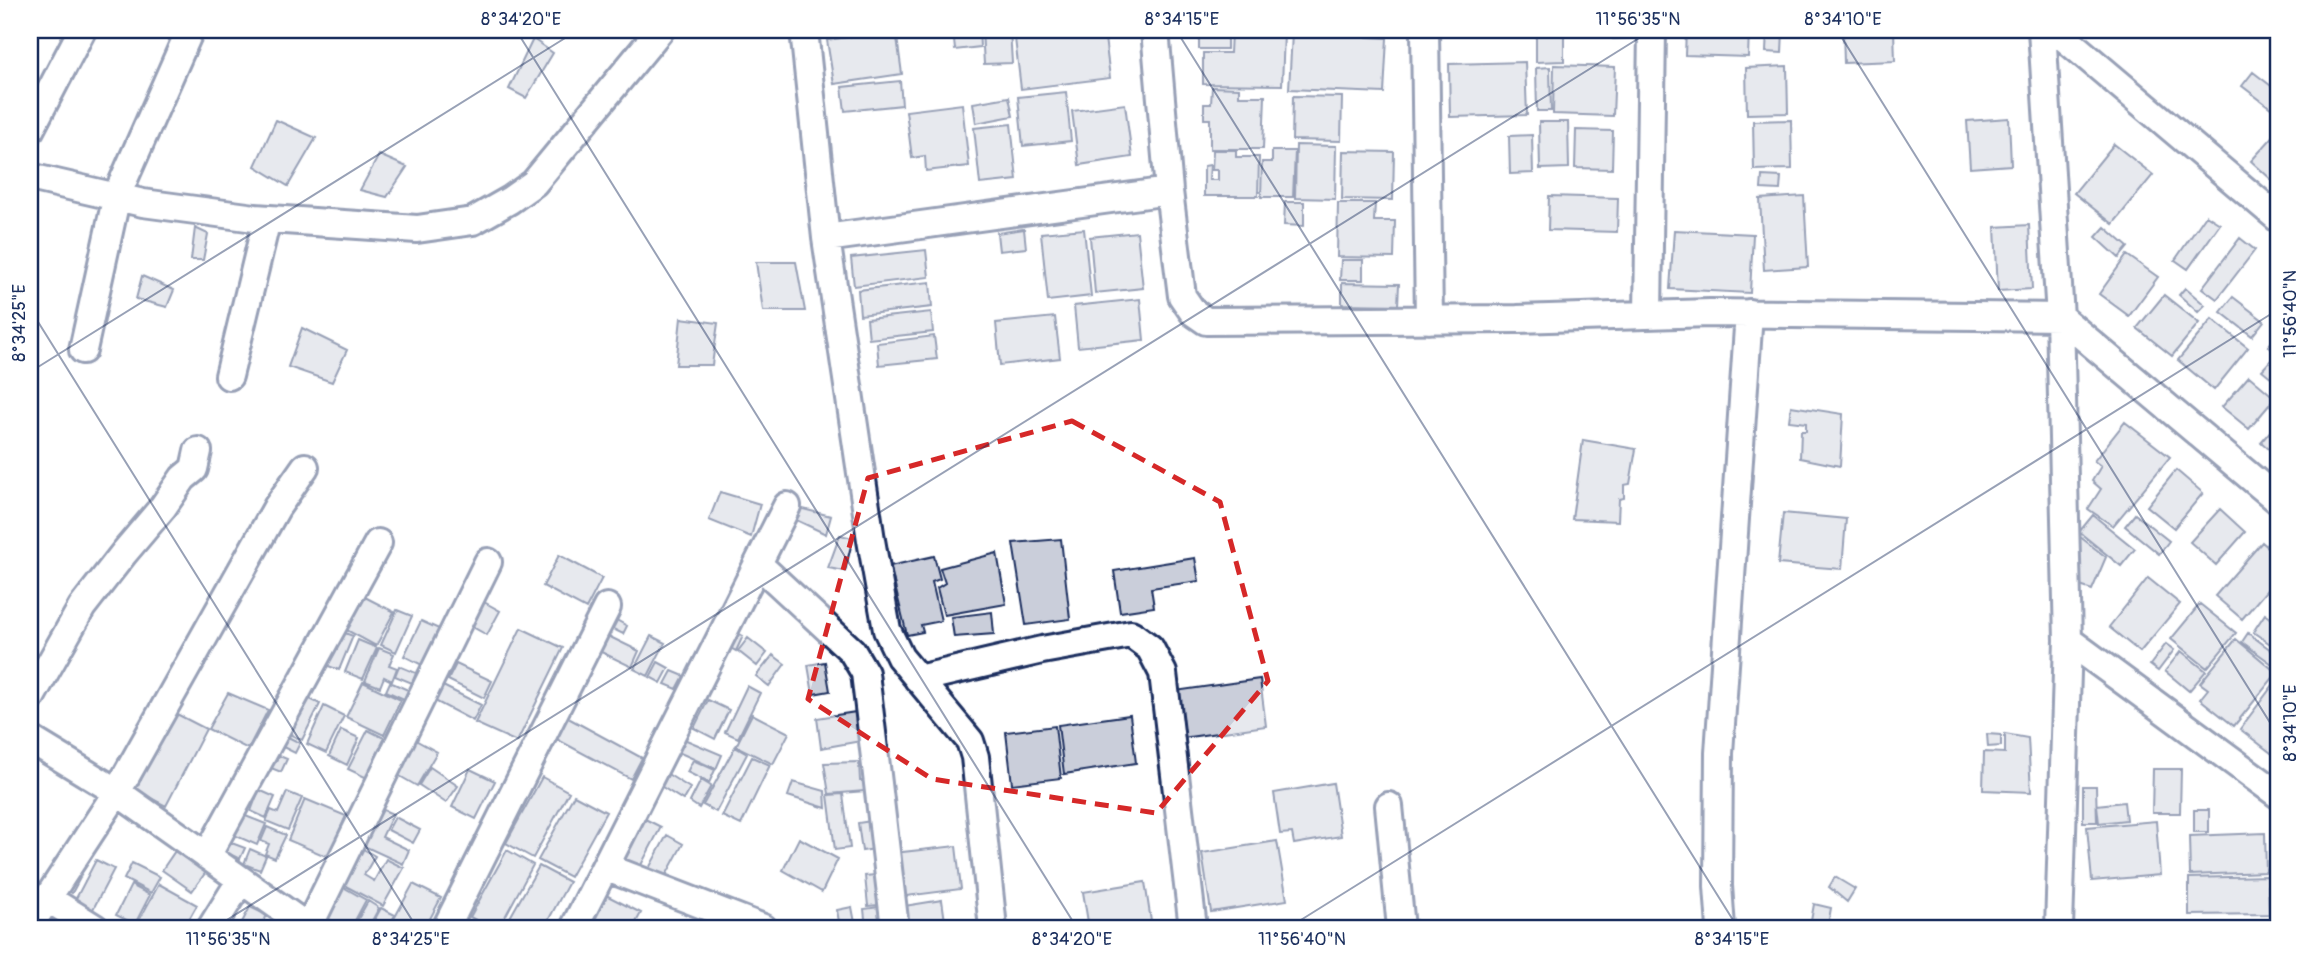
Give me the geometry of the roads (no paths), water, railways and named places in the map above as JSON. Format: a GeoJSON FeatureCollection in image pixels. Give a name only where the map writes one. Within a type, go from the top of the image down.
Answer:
{"type":"FeatureCollection","features":[{"type":"Feature","properties":{"kind":"street"},"geometry":{"type":"LineString","coordinates":[[30,130],[82,30]]}},
{"type":"Feature","properties":{"kind":"street"},"geometry":{"type":"LineString","coordinates":[[83,349],[117,195],[190,30]]}},
{"type":"Feature","properties":{"kind":"street"},"geometry":{"type":"LineString","coordinates":[[30,177],[143,203],[267,219],[416,229],[473,221],[534,183],[660,30]]}},
{"type":"Feature","properties":{"kind":"street"},"geometry":{"type":"LineString","coordinates":[[804,30],[826,238],[887,630],[900,657],[970,741],[975,757],[993,928]]}},
{"type":"Feature","properties":{"kind":"street"},"geometry":{"type":"LineString","coordinates":[[1155,30],[1169,191],[1182,296],[1193,312],[1206,321],[1429,320],[1749,313],[2060,317],[2279,501]]}},
{"type":"Feature","properties":{"kind":"street"},"geometry":{"type":"LineString","coordinates":[[1425,30],[1429,320]]}},
{"type":"Feature","properties":{"kind":"street"},"geometry":{"type":"LineString","coordinates":[[1648,315],[1652,30]]}},
{"type":"Feature","properties":{"kind":"street"},"geometry":{"type":"LineString","coordinates":[[2042,30],[2060,317],[2068,640],[2059,928]]}},
{"type":"Feature","properties":{"kind":"street"},"geometry":{"type":"LineString","coordinates":[[2066,33],[2279,219]]}},
{"type":"Feature","properties":{"kind":"street"},"geometry":{"type":"LineString","coordinates":[[826,238],[1169,191]]}},
{"type":"Feature","properties":{"kind":"street"},"geometry":{"type":"LineString","coordinates":[[229,376],[267,219]]}},
{"type":"Feature","properties":{"kind":"street"},"geometry":{"type":"LineString","coordinates":[[1721,928],[1718,886],[1719,753],[1749,313]]}},
{"type":"Feature","properties":{"kind":"street"},"geometry":{"type":"LineString","coordinates":[[30,699],[82,607],[163,507],[183,478],[194,469],[198,451]]}},
{"type":"Feature","properties":{"kind":"street"},"geometry":{"type":"LineString","coordinates":[[30,925],[117,792],[277,507],[305,467]]}},
{"type":"Feature","properties":{"kind":"street"},"geometry":{"type":"LineString","coordinates":[[573,928],[787,506]]}},
{"type":"Feature","properties":{"kind":"street"},"geometry":{"type":"LineString","coordinates":[[207,856],[378,543]]}},
{"type":"Feature","properties":{"kind":"street"},"geometry":{"type":"LineString","coordinates":[[30,740],[117,792],[309,928],[488,562]]}},
{"type":"Feature","properties":{"kind":"street"},"geometry":{"type":"LineString","coordinates":[[758,564],[852,651],[865,673],[895,928]]}},
{"type":"Feature","properties":{"kind":"street"},"geometry":{"type":"LineString","coordinates":[[446,928],[607,607]]}},
{"type":"Feature","properties":{"kind":"street"},"geometry":{"type":"LineString","coordinates":[[918,679],[1042,650],[1131,634],[1150,648],[1163,673],[1192,928]]}},
{"type":"Feature","properties":{"kind":"street"},"geometry":{"type":"LineString","coordinates":[[2068,640],[2279,795]]}},
{"type":"Feature","properties":{"kind":"street"},"geometry":{"type":"LineString","coordinates":[[1389,806],[1401,928]]}},
{"type":"Feature","properties":{"kind":"street"},"geometry":{"type":"LineString","coordinates":[[605,867],[763,928]]}},
{"type":"Feature","properties":{"kind":"street"},"geometry":{"type":"LineString","coordinates":[[211,928],[241,880]]}},
{"type":"Feature","properties":{"kind":"street"},"geometry":{"type":"LineString","coordinates":[[47,898],[95,928]]}}]}
